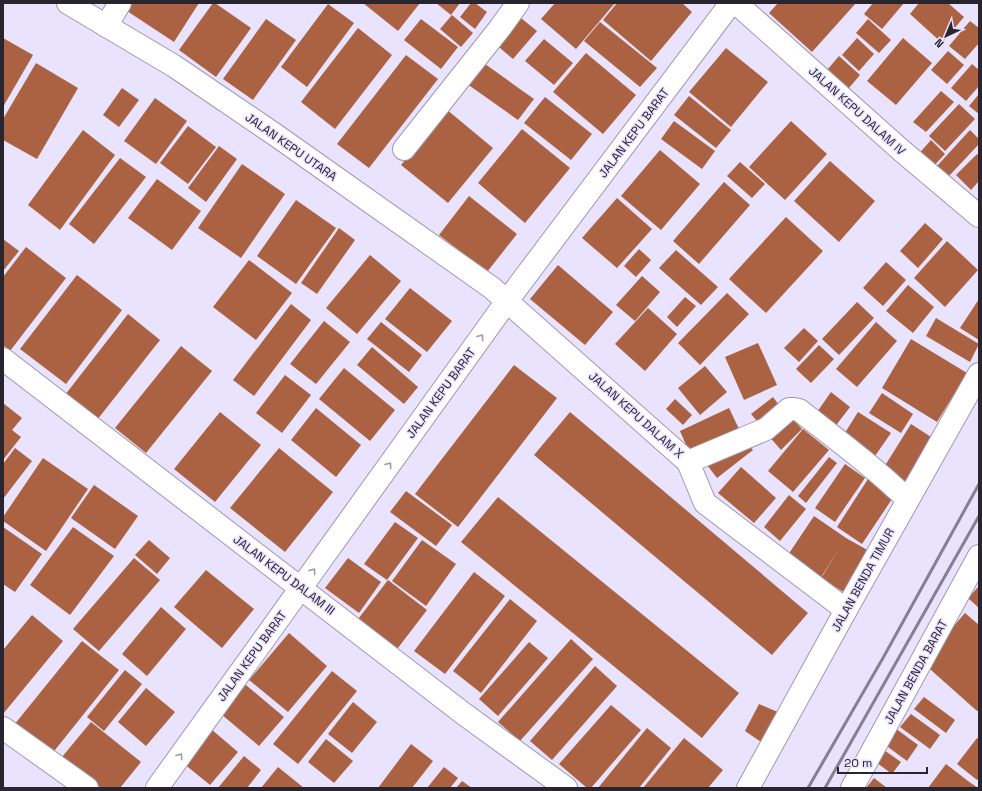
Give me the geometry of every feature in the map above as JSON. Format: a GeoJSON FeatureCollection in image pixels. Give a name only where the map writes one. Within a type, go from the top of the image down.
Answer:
{"type":"FeatureCollection","features":[{"type":"Feature","properties":{"kind":"street","name":"JALAN KEPU UTARA"},"geometry":{"type":"LineString","coordinates":[[68,3],[174,66],[277,136],[492,288],[507,301]]}},
{"type":"Feature","properties":{"kind":"street"},"geometry":{"type":"LineString","coordinates":[[106,26],[120,3]]}},
{"type":"Feature","properties":{"kind":"street"},"geometry":{"type":"LineString","coordinates":[[404,149],[518,3]]}},
{"type":"Feature","properties":{"kind":"street","name":"JALAN KEPU BARAT"},"geometry":{"type":"LineString","coordinates":[[157,788],[507,301],[731,3]]}},
{"type":"Feature","properties":{"kind":"street","name":"JALAN KEPU DALAM IV"},"geometry":{"type":"LineString","coordinates":[[736,3],[902,151],[979,216]]}},
{"type":"Feature","properties":{"kind":"street","name":"JALAN KEPU DALAM X"},"geometry":{"type":"LineString","coordinates":[[507,301],[688,462],[705,503],[846,610]]}},
{"type":"Feature","properties":{"kind":"street","name":"JALAN KEPU DALAM III"},"geometry":{"type":"LineString","coordinates":[[3,359],[464,714],[566,788]]}},
{"type":"Feature","properties":{"kind":"street","name":"JALAN BENDA TIMUR"},"geometry":{"type":"LineString","coordinates":[[748,788],[979,374]]}},
{"type":"Feature","properties":{"kind":"street"},"geometry":{"type":"LineString","coordinates":[[688,462],[766,429],[789,409],[794,409],[799,410],[896,488],[908,500]]}},
{"type":"Feature","properties":{"kind":"street","name":"JALAN BENDA BARAT"},"geometry":{"type":"LineString","coordinates":[[852,788],[979,556]]}},
{"type":"Feature","properties":{"kind":"street"},"geometry":{"type":"LineString","coordinates":[[3,728],[87,788]]}},
{"type":"Feature","properties":{"kind":"building"},"geometry":{"type":"Polygon","coordinates":[[[128,3],[199,3],[174,42],[124,9],[128,3]]]}},
{"type":"Feature","properties":{"kind":"building"},"geometry":{"type":"Polygon","coordinates":[[[213,3],[251,28],[216,77],[179,50],[213,3]]]}},
{"type":"Feature","properties":{"kind":"building"},"geometry":{"type":"Polygon","coordinates":[[[363,3],[420,3],[398,31],[363,3]]]}},
{"type":"Feature","properties":{"kind":"building"},"geometry":{"type":"Polygon","coordinates":[[[436,3],[460,3],[451,15],[436,3]]]}},
{"type":"Feature","properties":{"kind":"building"},"geometry":{"type":"Polygon","coordinates":[[[471,3],[475,3],[487,12],[475,29],[460,17],[471,3]]]}},
{"type":"Feature","properties":{"kind":"building"},"geometry":{"type":"Polygon","coordinates":[[[555,3],[615,3],[576,49],[541,19],[555,3]]]}},
{"type":"Feature","properties":{"kind":"building"},"geometry":{"type":"Polygon","coordinates":[[[617,3],[682,3],[692,12],[651,61],[603,20],[617,3]]]}},
{"type":"Feature","properties":{"kind":"building"},"geometry":{"type":"Polygon","coordinates":[[[778,3],[856,3],[812,52],[769,13],[778,3]]]}},
{"type":"Feature","properties":{"kind":"building"},"geometry":{"type":"Polygon","coordinates":[[[873,3],[904,3],[882,29],[864,14],[873,3]]]}},
{"type":"Feature","properties":{"kind":"building"},"geometry":{"type":"Polygon","coordinates":[[[919,3],[948,3],[964,17],[942,43],[910,14],[919,3]]]}},
{"type":"Feature","properties":{"kind":"building"},"geometry":{"type":"Polygon","coordinates":[[[328,4],[354,23],[307,87],[281,67],[328,4]]]}},
{"type":"Feature","properties":{"kind":"building"},"geometry":{"type":"Polygon","coordinates":[[[516,14],[537,31],[513,59],[493,42],[516,14]]]}},
{"type":"Feature","properties":{"kind":"building"},"geometry":{"type":"Polygon","coordinates":[[[452,15],[473,33],[461,47],[440,29],[452,15]]]}},
{"type":"Feature","properties":{"kind":"building"},"geometry":{"type":"Polygon","coordinates":[[[266,19],[296,40],[253,100],[223,79],[266,19]]]}},
{"type":"Feature","properties":{"kind":"building"},"geometry":{"type":"Polygon","coordinates":[[[421,19],[458,47],[441,69],[404,40],[421,19]]]}},
{"type":"Feature","properties":{"kind":"building"},"geometry":{"type":"Polygon","coordinates":[[[868,19],[891,40],[879,53],[856,33],[868,19]]]}},
{"type":"Feature","properties":{"kind":"building"},"geometry":{"type":"Polygon","coordinates":[[[970,21],[979,28],[979,43],[965,59],[949,46],[970,21]]]}},
{"type":"Feature","properties":{"kind":"building"},"geometry":{"type":"Polygon","coordinates":[[[600,22],[657,68],[640,87],[584,41],[600,22]]]}},
{"type":"Feature","properties":{"kind":"building"},"geometry":{"type":"Polygon","coordinates":[[[358,28],[392,55],[335,129],[301,102],[358,28]]]}},
{"type":"Feature","properties":{"kind":"building"},"geometry":{"type":"Polygon","coordinates":[[[3,38],[33,55],[3,107],[3,38]]]}},
{"type":"Feature","properties":{"kind":"building"},"geometry":{"type":"Polygon","coordinates":[[[857,38],[874,54],[859,71],[842,55],[857,38]]]}},
{"type":"Feature","properties":{"kind":"building"},"geometry":{"type":"Polygon","coordinates":[[[903,38],[932,63],[896,105],[867,81],[903,38]]]}},
{"type":"Feature","properties":{"kind":"building"},"geometry":{"type":"Polygon","coordinates":[[[544,39],[573,63],[554,85],[525,61],[544,39]]]}},
{"type":"Feature","properties":{"kind":"building"},"geometry":{"type":"Polygon","coordinates":[[[726,48],[768,82],[731,127],[689,92],[726,48]]]}},
{"type":"Feature","properties":{"kind":"building"},"geometry":{"type":"Polygon","coordinates":[[[948,51],[964,65],[947,84],[931,70],[948,51]]]}},
{"type":"Feature","properties":{"kind":"building"},"geometry":{"type":"Polygon","coordinates":[[[586,53],[636,95],[603,134],[553,92],[586,53]]]}},
{"type":"Feature","properties":{"kind":"building"},"geometry":{"type":"Polygon","coordinates":[[[406,55],[438,79],[369,168],[337,144],[406,55]]]}},
{"type":"Feature","properties":{"kind":"building"},"geometry":{"type":"Polygon","coordinates":[[[839,56],[860,75],[843,95],[822,76],[839,56]]]}},
{"type":"Feature","properties":{"kind":"building"},"geometry":{"type":"Polygon","coordinates":[[[478,59],[534,99],[518,120],[463,81],[478,59]]]}},
{"type":"Feature","properties":{"kind":"building"},"geometry":{"type":"Polygon","coordinates":[[[36,63],[78,88],[37,159],[3,140],[3,119],[36,63]]]}},
{"type":"Feature","properties":{"kind":"building"},"geometry":{"type":"Polygon","coordinates":[[[972,64],[979,70],[979,86],[966,101],[951,88],[972,64]]]}},
{"type":"Feature","properties":{"kind":"building"},"geometry":{"type":"Polygon","coordinates":[[[122,88],[139,100],[119,127],[103,115],[122,88]]]}},
{"type":"Feature","properties":{"kind":"building"},"geometry":{"type":"Polygon","coordinates":[[[941,91],[954,102],[926,132],[913,122],[941,91]]]}},
{"type":"Feature","properties":{"kind":"building"},"geometry":{"type":"Polygon","coordinates":[[[979,94],[979,114],[969,106],[979,94]]]}},
{"type":"Feature","properties":{"kind":"building"},"geometry":{"type":"Polygon","coordinates":[[[689,96],[731,130],[716,148],[674,115],[689,96]]]}},
{"type":"Feature","properties":{"kind":"building"},"geometry":{"type":"Polygon","coordinates":[[[545,97],[592,134],[571,160],[524,123],[545,97]]]}},
{"type":"Feature","properties":{"kind":"building"},"geometry":{"type":"Polygon","coordinates":[[[155,98],[187,121],[156,164],[124,141],[155,98]]]}},
{"type":"Feature","properties":{"kind":"building"},"geometry":{"type":"Polygon","coordinates":[[[959,104],[975,119],[945,151],[929,136],[959,104]]]}},
{"type":"Feature","properties":{"kind":"building"},"geometry":{"type":"Polygon","coordinates":[[[446,109],[493,148],[448,203],[401,165],[446,109]]]}},
{"type":"Feature","properties":{"kind":"building"},"geometry":{"type":"Polygon","coordinates":[[[674,121],[715,151],[702,169],[661,139],[674,121]]]}},
{"type":"Feature","properties":{"kind":"building"},"geometry":{"type":"Polygon","coordinates":[[[791,121],[827,154],[785,200],[749,167],[791,121]]]}},
{"type":"Feature","properties":{"kind":"building"},"geometry":{"type":"Polygon","coordinates":[[[188,126],[216,147],[188,184],[160,163],[188,126]]]}},
{"type":"Feature","properties":{"kind":"building"},"geometry":{"type":"Polygon","coordinates":[[[522,129],[570,168],[525,223],[478,183],[522,129]]]}},
{"type":"Feature","properties":{"kind":"building"},"geometry":{"type":"Polygon","coordinates":[[[83,130],[115,155],[60,230],[28,205],[83,130]]]}},
{"type":"Feature","properties":{"kind":"building"},"geometry":{"type":"Polygon","coordinates":[[[970,130],[979,139],[979,144],[949,176],[937,166],[970,130]]]}},
{"type":"Feature","properties":{"kind":"building"},"geometry":{"type":"Polygon","coordinates":[[[931,140],[945,154],[930,170],[916,157],[931,140]]]}},
{"type":"Feature","properties":{"kind":"building"},"geometry":{"type":"Polygon","coordinates":[[[219,146],[237,159],[206,202],[188,188],[219,146]]]}},
{"type":"Feature","properties":{"kind":"building"},"geometry":{"type":"Polygon","coordinates":[[[660,150],[700,184],[661,230],[621,196],[660,150]]]}},
{"type":"Feature","properties":{"kind":"building"},"geometry":{"type":"Polygon","coordinates":[[[977,154],[979,156],[979,181],[971,190],[956,175],[977,154]]]}},
{"type":"Feature","properties":{"kind":"building"},"geometry":{"type":"Polygon","coordinates":[[[120,158],[146,177],[94,244],[69,224],[120,158]]]}},
{"type":"Feature","properties":{"kind":"building"},"geometry":{"type":"Polygon","coordinates":[[[830,161],[875,201],[839,242],[794,201],[830,161]]]}},
{"type":"Feature","properties":{"kind":"building"},"geometry":{"type":"Polygon","coordinates":[[[740,162],[765,184],[752,198],[727,176],[740,162]]]}},
{"type":"Feature","properties":{"kind":"building"},"geometry":{"type":"Polygon","coordinates":[[[242,164],[285,194],[241,258],[198,228],[242,164]]]}},
{"type":"Feature","properties":{"kind":"building"},"geometry":{"type":"Polygon","coordinates":[[[157,179],[201,211],[172,250],[128,218],[157,179]]]}},
{"type":"Feature","properties":{"kind":"building"},"geometry":{"type":"Polygon","coordinates":[[[724,182],[750,205],[699,264],[673,241],[724,182]]]}},
{"type":"Feature","properties":{"kind":"building"},"geometry":{"type":"Polygon","coordinates":[[[469,196],[517,234],[487,272],[439,235],[469,196]]]}},
{"type":"Feature","properties":{"kind":"building"},"geometry":{"type":"Polygon","coordinates":[[[617,198],[652,229],[617,268],[582,238],[617,198]]]}},
{"type":"Feature","properties":{"kind":"building"},"geometry":{"type":"Polygon","coordinates":[[[296,200],[336,228],[296,284],[257,256],[296,200]]]}},
{"type":"Feature","properties":{"kind":"building"},"geometry":{"type":"Polygon","coordinates":[[[786,217],[823,251],[766,313],[729,279],[786,217]]]}},
{"type":"Feature","properties":{"kind":"building"},"geometry":{"type":"Polygon","coordinates":[[[925,223],[943,239],[918,268],[900,251],[925,223]]]}},
{"type":"Feature","properties":{"kind":"building"},"geometry":{"type":"Polygon","coordinates":[[[339,228],[355,240],[317,294],[301,283],[339,228]]]}},
{"type":"Feature","properties":{"kind":"building"},"geometry":{"type":"Polygon","coordinates":[[[3,239],[19,251],[3,271],[3,239]]]}},
{"type":"Feature","properties":{"kind":"building"},"geometry":{"type":"Polygon","coordinates":[[[947,241],[978,270],[945,307],[914,278],[947,241]]]}},
{"type":"Feature","properties":{"kind":"building"},"geometry":{"type":"Polygon","coordinates":[[[26,247],[66,278],[10,351],[3,345],[3,277],[26,247]]]}},
{"type":"Feature","properties":{"kind":"building"},"geometry":{"type":"Polygon","coordinates":[[[639,249],[651,260],[636,277],[624,266],[639,249]]]}},
{"type":"Feature","properties":{"kind":"building"},"geometry":{"type":"Polygon","coordinates":[[[676,250],[718,287],[701,305],[659,268],[676,250]]]}},
{"type":"Feature","properties":{"kind":"building"},"geometry":{"type":"Polygon","coordinates":[[[370,255],[401,281],[357,334],[326,308],[370,255]]]}},
{"type":"Feature","properties":{"kind":"building"},"geometry":{"type":"Polygon","coordinates":[[[249,260],[292,293],[256,340],[213,307],[249,260]]]}},
{"type":"Feature","properties":{"kind":"building"},"geometry":{"type":"Polygon","coordinates":[[[886,262],[906,280],[883,306],[863,288],[886,262]]]}},
{"type":"Feature","properties":{"kind":"building"},"geometry":{"type":"Polygon","coordinates":[[[558,265],[613,312],[585,345],[530,299],[558,265]]]}},
{"type":"Feature","properties":{"kind":"building"},"geometry":{"type":"Polygon","coordinates":[[[77,275],[122,310],[66,384],[20,349],[77,275]]]}},
{"type":"Feature","properties":{"kind":"building"},"geometry":{"type":"Polygon","coordinates":[[[642,276],[660,292],[635,321],[616,305],[642,276]]]}},
{"type":"Feature","properties":{"kind":"building"},"geometry":{"type":"Polygon","coordinates":[[[908,285],[934,307],[913,333],[886,311],[908,285]]]}},
{"type":"Feature","properties":{"kind":"building"},"geometry":{"type":"Polygon","coordinates":[[[410,288],[452,321],[427,352],[385,319],[410,288]]]}},
{"type":"Feature","properties":{"kind":"building"},"geometry":{"type":"Polygon","coordinates":[[[727,293],[749,314],[700,365],[678,343],[727,293]]]}},
{"type":"Feature","properties":{"kind":"building"},"geometry":{"type":"Polygon","coordinates":[[[685,297],[696,306],[677,327],[667,317],[685,297]]]}},
{"type":"Feature","properties":{"kind":"building"},"geometry":{"type":"Polygon","coordinates":[[[979,299],[979,340],[960,328],[979,299]]]}},
{"type":"Feature","properties":{"kind":"building"},"geometry":{"type":"Polygon","coordinates":[[[857,302],[874,318],[839,355],[822,339],[857,302]]]}},
{"type":"Feature","properties":{"kind":"building"},"geometry":{"type":"Polygon","coordinates":[[[291,304],[311,320],[254,396],[233,380],[291,304]]]}},
{"type":"Feature","properties":{"kind":"building"},"geometry":{"type":"Polygon","coordinates":[[[648,308],[677,334],[645,371],[615,344],[648,308]]]}},
{"type":"Feature","properties":{"kind":"building"},"geometry":{"type":"Polygon","coordinates":[[[128,314],[160,340],[97,420],[65,395],[128,314]]]}},
{"type":"Feature","properties":{"kind":"building"},"geometry":{"type":"Polygon","coordinates":[[[936,318],[979,344],[970,362],[926,336],[936,318]]]}},
{"type":"Feature","properties":{"kind":"building"},"geometry":{"type":"Polygon","coordinates":[[[324,321],[350,342],[316,384],[290,364],[324,321]]]}},
{"type":"Feature","properties":{"kind":"building"},"geometry":{"type":"Polygon","coordinates":[[[381,322],[422,355],[409,372],[367,339],[381,322]]]}},
{"type":"Feature","properties":{"kind":"building"},"geometry":{"type":"Polygon","coordinates":[[[876,322],[897,341],[857,387],[836,369],[876,322]]]}},
{"type":"Feature","properties":{"kind":"building"},"geometry":{"type":"Polygon","coordinates":[[[804,328],[818,341],[799,362],[784,348],[804,328]]]}},
{"type":"Feature","properties":{"kind":"building"},"geometry":{"type":"Polygon","coordinates":[[[911,339],[967,373],[937,422],[882,388],[911,339]]]}},
{"type":"Feature","properties":{"kind":"building"},"geometry":{"type":"Polygon","coordinates":[[[758,343],[777,385],[744,400],[725,357],[758,343]]]}},
{"type":"Feature","properties":{"kind":"building"},"geometry":{"type":"Polygon","coordinates":[[[819,345],[834,359],[811,383],[796,369],[819,345]]]}},
{"type":"Feature","properties":{"kind":"building"},"geometry":{"type":"Polygon","coordinates":[[[181,346],[212,371],[146,453],[115,428],[181,346]]]}},
{"type":"Feature","properties":{"kind":"building"},"geometry":{"type":"Polygon","coordinates":[[[372,347],[418,387],[404,404],[357,365],[372,347]]]}},
{"type":"Feature","properties":{"kind":"building"},"geometry":{"type":"Polygon","coordinates":[[[514,365],[557,398],[458,527],[415,494],[514,365]]]}},
{"type":"Feature","properties":{"kind":"building"},"geometry":{"type":"Polygon","coordinates":[[[705,366],[727,392],[700,415],[678,388],[705,366]]]}},
{"type":"Feature","properties":{"kind":"building"},"geometry":{"type":"Polygon","coordinates":[[[344,368],[395,410],[370,441],[319,399],[344,368]]]}},
{"type":"Feature","properties":{"kind":"building"},"geometry":{"type":"Polygon","coordinates":[[[285,375],[311,395],[282,433],[256,413],[285,375]]]}},
{"type":"Feature","properties":{"kind":"building"},"geometry":{"type":"Polygon","coordinates":[[[831,392],[850,407],[834,428],[815,415],[831,392]]]}},
{"type":"Feature","properties":{"kind":"building"},"geometry":{"type":"Polygon","coordinates":[[[882,393],[913,414],[901,433],[869,413],[882,393]]]}},
{"type":"Feature","properties":{"kind":"building"},"geometry":{"type":"Polygon","coordinates":[[[773,397],[784,412],[763,428],[751,414],[773,397]]]}},
{"type":"Feature","properties":{"kind":"building"},"geometry":{"type":"Polygon","coordinates":[[[675,399],[692,415],[683,425],[666,409],[675,399]]]}},
{"type":"Feature","properties":{"kind":"building"},"geometry":{"type":"Polygon","coordinates":[[[3,403],[22,418],[12,430],[21,437],[3,460],[3,403]]]}},
{"type":"Feature","properties":{"kind":"building"},"geometry":{"type":"Polygon","coordinates":[[[316,408],[361,445],[336,477],[291,440],[316,408]]]}},
{"type":"Feature","properties":{"kind":"building"},"geometry":{"type":"Polygon","coordinates":[[[729,408],[740,431],[690,454],[680,431],[729,408]]]}},
{"type":"Feature","properties":{"kind":"building"},"geometry":{"type":"Polygon","coordinates":[[[220,412],[261,445],[215,502],[174,469],[220,412]]]}},
{"type":"Feature","properties":{"kind":"building"},"geometry":{"type":"Polygon","coordinates":[[[570,412],[808,613],[772,655],[534,455],[570,412]]]}},
{"type":"Feature","properties":{"kind":"building"},"geometry":{"type":"Polygon","coordinates":[[[858,412],[891,433],[875,456],[843,436],[858,412]]]}},
{"type":"Feature","properties":{"kind":"building"},"geometry":{"type":"Polygon","coordinates":[[[788,414],[802,429],[781,450],[767,434],[788,414]]]}},
{"type":"Feature","properties":{"kind":"building"},"geometry":{"type":"Polygon","coordinates":[[[911,424],[931,437],[902,486],[881,472],[911,424]]]}},
{"type":"Feature","properties":{"kind":"building"},"geometry":{"type":"Polygon","coordinates":[[[803,429],[829,450],[793,492],[768,471],[803,429]]]}},
{"type":"Feature","properties":{"kind":"building"},"geometry":{"type":"Polygon","coordinates":[[[744,438],[753,450],[717,478],[707,465],[744,438]]]}},
{"type":"Feature","properties":{"kind":"building"},"geometry":{"type":"Polygon","coordinates":[[[15,448],[32,461],[3,499],[3,464],[15,448]]]}},
{"type":"Feature","properties":{"kind":"building"},"geometry":{"type":"Polygon","coordinates":[[[279,448],[333,492],[285,552],[230,508],[279,448]]]}},
{"type":"Feature","properties":{"kind":"building"},"geometry":{"type":"Polygon","coordinates":[[[829,457],[837,463],[806,503],[798,496],[829,457]]]}},
{"type":"Feature","properties":{"kind":"building"},"geometry":{"type":"Polygon","coordinates":[[[43,458],[88,489],[46,551],[3,521],[3,517],[43,458]]]}},
{"type":"Feature","properties":{"kind":"building"},"geometry":{"type":"Polygon","coordinates":[[[845,464],[865,478],[835,522],[815,508],[845,464]]]}},
{"type":"Feature","properties":{"kind":"building"},"geometry":{"type":"Polygon","coordinates":[[[741,467],[776,498],[754,523],[718,493],[741,467]]]}},
{"type":"Feature","properties":{"kind":"building"},"geometry":{"type":"Polygon","coordinates":[[[868,479],[894,496],[862,544],[837,527],[868,479]]]}},
{"type":"Feature","properties":{"kind":"building"},"geometry":{"type":"Polygon","coordinates":[[[94,485],[138,516],[115,549],[71,518],[94,485]]]}},
{"type":"Feature","properties":{"kind":"building"},"geometry":{"type":"Polygon","coordinates":[[[406,491],[452,525],[436,546],[390,512],[406,491]]]}},
{"type":"Feature","properties":{"kind":"building"},"geometry":{"type":"Polygon","coordinates":[[[789,495],[806,509],[780,541],[764,527],[789,495]]]}},
{"type":"Feature","properties":{"kind":"building"},"geometry":{"type":"Polygon","coordinates":[[[498,497],[739,693],[702,738],[461,542],[498,497]]]}},
{"type":"Feature","properties":{"kind":"building"},"geometry":{"type":"Polygon","coordinates":[[[814,516],[846,538],[871,552],[845,593],[821,578],[839,549],[821,577],[788,555],[814,516]]]}},
{"type":"Feature","properties":{"kind":"building"},"geometry":{"type":"Polygon","coordinates":[[[395,522],[418,538],[387,580],[364,564],[395,522]]]}},
{"type":"Feature","properties":{"kind":"building"},"geometry":{"type":"Polygon","coordinates":[[[3,527],[42,554],[15,592],[3,584],[3,527]]]}},
{"type":"Feature","properties":{"kind":"building"},"geometry":{"type":"Polygon","coordinates":[[[73,527],[114,556],[70,615],[30,585],[73,527]]]}},
{"type":"Feature","properties":{"kind":"building"},"geometry":{"type":"Polygon","coordinates":[[[149,540],[170,558],[157,574],[135,555],[149,540]]]}},
{"type":"Feature","properties":{"kind":"building"},"geometry":{"type":"Polygon","coordinates":[[[422,540],[456,564],[426,606],[392,581],[422,540]]]}},
{"type":"Feature","properties":{"kind":"building"},"geometry":{"type":"Polygon","coordinates":[[[134,558],[160,580],[99,651],[73,629],[134,558]]]}},
{"type":"Feature","properties":{"kind":"building"},"geometry":{"type":"Polygon","coordinates":[[[348,558],[381,582],[359,613],[325,588],[348,558]]]}},
{"type":"Feature","properties":{"kind":"building"},"geometry":{"type":"Polygon","coordinates":[[[206,570],[254,609],[222,648],[174,607],[206,570]]]}},
{"type":"Feature","properties":{"kind":"building"},"geometry":{"type":"Polygon","coordinates":[[[474,572],[505,596],[445,674],[414,651],[474,572]]]}},
{"type":"Feature","properties":{"kind":"building"},"geometry":{"type":"Polygon","coordinates":[[[388,580],[427,610],[391,657],[352,627],[388,580]]]}},
{"type":"Feature","properties":{"kind":"building"},"geometry":{"type":"Polygon","coordinates":[[[979,586],[979,608],[968,598],[979,586]]]}},
{"type":"Feature","properties":{"kind":"building"},"geometry":{"type":"Polygon","coordinates":[[[510,599],[537,621],[481,693],[453,671],[510,599]]]}},
{"type":"Feature","properties":{"kind":"building"},"geometry":{"type":"Polygon","coordinates":[[[161,607],[186,629],[147,676],[122,654],[161,607]]]}},
{"type":"Feature","properties":{"kind":"building"},"geometry":{"type":"Polygon","coordinates":[[[965,613],[979,625],[979,709],[977,711],[922,662],[965,613]]]}},
{"type":"Feature","properties":{"kind":"building"},"geometry":{"type":"Polygon","coordinates":[[[32,615],[63,641],[3,714],[3,650],[32,615]]]}},
{"type":"Feature","properties":{"kind":"building"},"geometry":{"type":"Polygon","coordinates":[[[289,633],[327,666],[288,712],[249,680],[289,633]]]}},
{"type":"Feature","properties":{"kind":"building"},"geometry":{"type":"Polygon","coordinates":[[[571,639],[593,659],[520,741],[498,722],[571,639]]]}},
{"type":"Feature","properties":{"kind":"building"},"geometry":{"type":"Polygon","coordinates":[[[82,641],[119,670],[51,755],[14,725],[82,641]]]}},
{"type":"Feature","properties":{"kind":"building"},"geometry":{"type":"Polygon","coordinates":[[[529,642],[548,658],[498,716],[479,699],[529,642]]]}},
{"type":"Feature","properties":{"kind":"building"},"geometry":{"type":"Polygon","coordinates":[[[595,666],[617,686],[552,760],[530,741],[595,666]]]}},
{"type":"Feature","properties":{"kind":"building"},"geometry":{"type":"Polygon","coordinates":[[[125,670],[142,684],[104,731],[87,717],[125,670]]]}},
{"type":"Feature","properties":{"kind":"building"},"geometry":{"type":"Polygon","coordinates":[[[332,671],[357,691],[298,764],[273,744],[332,671]]]}},
{"type":"Feature","properties":{"kind":"building"},"geometry":{"type":"Polygon","coordinates":[[[246,685],[284,717],[259,746],[221,714],[246,685]]]}},
{"type":"Feature","properties":{"kind":"building"},"geometry":{"type":"Polygon","coordinates":[[[146,688],[175,712],[146,746],[118,722],[146,688]]]}},
{"type":"Feature","properties":{"kind":"building"},"geometry":{"type":"Polygon","coordinates":[[[924,697],[955,720],[946,733],[914,709],[924,697]]]}},
{"type":"Feature","properties":{"kind":"building"},"geometry":{"type":"Polygon","coordinates":[[[353,702],[377,722],[352,753],[328,734],[353,702]]]}},
{"type":"Feature","properties":{"kind":"building"},"geometry":{"type":"Polygon","coordinates":[[[759,704],[780,713],[764,744],[745,731],[759,704]]]}},
{"type":"Feature","properties":{"kind":"building"},"geometry":{"type":"Polygon","coordinates":[[[611,705],[641,730],[591,788],[587,788],[559,764],[611,705]]]}},
{"type":"Feature","properties":{"kind":"building"},"geometry":{"type":"Polygon","coordinates":[[[911,714],[940,735],[930,749],[900,727],[911,714]]]}},
{"type":"Feature","properties":{"kind":"building"},"geometry":{"type":"Polygon","coordinates":[[[91,722],[141,762],[120,788],[101,788],[62,757],[91,722]]]}},
{"type":"Feature","properties":{"kind":"building"},"geometry":{"type":"Polygon","coordinates":[[[647,728],[671,748],[639,788],[598,788],[647,728]]]}},
{"type":"Feature","properties":{"kind":"building"},"geometry":{"type":"Polygon","coordinates":[[[895,728],[918,745],[907,761],[884,744],[895,728]]]}},
{"type":"Feature","properties":{"kind":"building"},"geometry":{"type":"Polygon","coordinates":[[[211,729],[238,752],[210,785],[183,763],[211,729]]]}},
{"type":"Feature","properties":{"kind":"building"},"geometry":{"type":"Polygon","coordinates":[[[684,738],[723,770],[708,788],[643,788],[684,738]]]}},
{"type":"Feature","properties":{"kind":"building"},"geometry":{"type":"Polygon","coordinates":[[[977,738],[979,740],[979,778],[977,780],[957,764],[977,738]]]}},
{"type":"Feature","properties":{"kind":"building"},"geometry":{"type":"Polygon","coordinates":[[[326,739],[353,761],[334,783],[308,762],[326,739]]]}},
{"type":"Feature","properties":{"kind":"building"},"geometry":{"type":"Polygon","coordinates":[[[411,744],[433,761],[412,788],[378,788],[411,744]]]}},
{"type":"Feature","properties":{"kind":"building"},"geometry":{"type":"Polygon","coordinates":[[[881,748],[901,762],[892,774],[873,760],[881,748]]]}},
{"type":"Feature","properties":{"kind":"building"},"geometry":{"type":"Polygon","coordinates":[[[244,756],[261,770],[247,788],[218,788],[244,756]]]}},
{"type":"Feature","properties":{"kind":"building"},"geometry":{"type":"Polygon","coordinates":[[[946,764],[968,781],[978,788],[928,788],[946,764]]]}},
{"type":"Feature","properties":{"kind":"building"},"geometry":{"type":"Polygon","coordinates":[[[278,767],[304,788],[261,788],[278,767]]]}},
{"type":"Feature","properties":{"kind":"building"},"geometry":{"type":"Polygon","coordinates":[[[444,767],[458,778],[450,788],[427,788],[444,767]]]}},
{"type":"Feature","properties":{"kind":"building"},"geometry":{"type":"Polygon","coordinates":[[[874,778],[887,788],[866,788],[874,778]]]}},
{"type":"Feature","properties":{"kind":"building"},"geometry":{"type":"Polygon","coordinates":[[[462,781],[472,788],[456,788],[462,781]]]}},
{"type":"Feature","properties":{"kind":"railway"},"geometry":{"type":"LineString","coordinates":[[808,788],[883,658],[979,484]]}},
{"type":"Feature","properties":{"kind":"railway"},"geometry":{"type":"LineString","coordinates":[[825,788],[979,516]]}}]}
